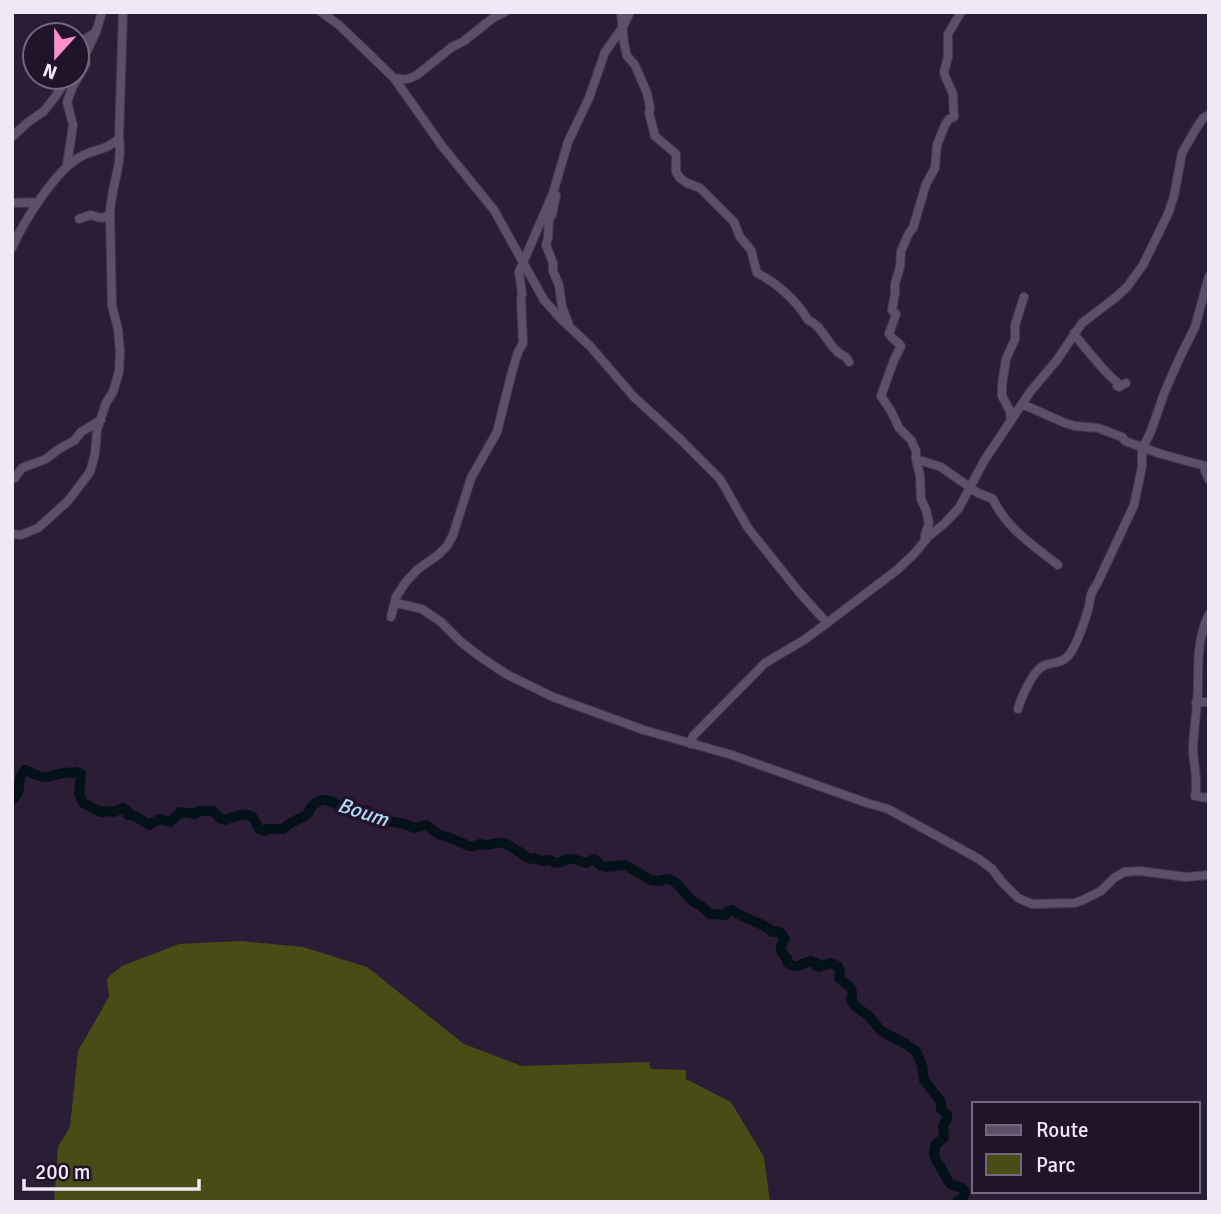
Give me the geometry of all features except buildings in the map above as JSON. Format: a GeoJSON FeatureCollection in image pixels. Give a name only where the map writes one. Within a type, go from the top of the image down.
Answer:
{"type":"FeatureCollection","features":[{"type":"Feature","properties":{"kind":"street"},"geometry":{"type":"LineString","coordinates":[[67,165],[73,125],[67,102],[86,64],[85,55],[102,12]]}},
{"type":"Feature","properties":{"kind":"street"},"geometry":{"type":"LineString","coordinates":[[12,534],[21,535],[38,528],[76,492],[90,472],[106,403],[120,372],[121,352],[112,306],[110,200],[120,159],[123,12]]}},
{"type":"Feature","properties":{"kind":"street"},"geometry":{"type":"LineString","coordinates":[[321,12],[339,25],[394,78],[442,146],[494,210],[544,300],[590,346],[634,397],[720,480],[748,528],[827,623]]}},
{"type":"Feature","properties":{"kind":"street"},"geometry":{"type":"LineString","coordinates":[[394,78],[405,79],[417,75],[452,47],[505,12]]}},
{"type":"Feature","properties":{"kind":"street"},"geometry":{"type":"LineString","coordinates":[[621,12],[627,56],[635,65],[647,93],[655,136],[676,154],[676,172],[687,183],[700,188],[726,213],[751,250],[757,272],[766,276],[789,297],[828,338],[839,355],[846,357],[849,362]]}},
{"type":"Feature","properties":{"kind":"street"},"geometry":{"type":"LineString","coordinates":[[391,617],[396,597],[405,583],[418,569],[438,555],[453,535],[471,478],[497,432],[512,372],[523,343],[519,272],[555,188],[568,142],[589,98],[605,52],[630,12]]}},
{"type":"Feature","properties":{"kind":"street"},"geometry":{"type":"LineString","coordinates":[[925,540],[929,523],[920,499],[917,454],[911,440],[899,428],[881,396],[901,346],[889,334],[896,314],[891,306],[901,251],[914,228],[926,184],[935,168],[937,145],[945,125],[954,117],[953,94],[944,72],[948,57],[948,34],[961,12]]}},
{"type":"Feature","properties":{"kind":"street"},"geometry":{"type":"LineString","coordinates":[[91,35],[96,32]]}},
{"type":"Feature","properties":{"kind":"street"},"geometry":{"type":"LineString","coordinates":[[403,91],[405,79]]}},
{"type":"Feature","properties":{"kind":"street"},"geometry":{"type":"LineString","coordinates":[[12,137],[27,122],[44,111],[59,91]]}},
{"type":"Feature","properties":{"kind":"street"},"geometry":{"type":"LineString","coordinates":[[691,744],[693,736],[765,663],[804,640],[897,570],[959,508],[984,461],[1074,333],[1082,323],[1127,287],[1143,265],[1168,214],[1182,153],[1203,118],[1209,115]]}},
{"type":"Feature","properties":{"kind":"street"},"geometry":{"type":"LineString","coordinates":[[12,248],[38,202],[67,165],[82,155],[113,144],[119,138]]}},
{"type":"Feature","properties":{"kind":"street"},"geometry":{"type":"LineString","coordinates":[[555,188],[556,199],[549,219],[546,245],[559,285],[565,316],[575,332]]}},
{"type":"Feature","properties":{"kind":"street"},"geometry":{"type":"LineString","coordinates":[[12,203],[38,202]]}},
{"type":"Feature","properties":{"kind":"street"},"geometry":{"type":"LineString","coordinates":[[79,219],[90,215],[97,219],[110,213]]}},
{"type":"Feature","properties":{"kind":"street"},"geometry":{"type":"LineString","coordinates":[[1018,709],[1021,698],[1038,671],[1043,666],[1063,661],[1076,643],[1089,607],[1091,593],[1134,505],[1143,447],[1195,327],[1209,276]]}},
{"type":"Feature","properties":{"kind":"street"},"geometry":{"type":"LineString","coordinates":[[1011,421],[1010,411],[1002,396],[1002,385],[1006,359],[1015,340],[1015,325],[1024,297]]}},
{"type":"Feature","properties":{"kind":"street"},"geometry":{"type":"LineString","coordinates":[[1074,333],[1117,386],[1126,383]]}},
{"type":"Feature","properties":{"kind":"street"},"geometry":{"type":"LineString","coordinates":[[1022,404],[1065,423],[1098,428],[1143,447],[1206,467],[1209,480]]}},
{"type":"Feature","properties":{"kind":"street"},"geometry":{"type":"LineString","coordinates":[[15,478],[22,468],[46,459],[101,420]]}},
{"type":"Feature","properties":{"kind":"street"},"geometry":{"type":"LineString","coordinates":[[916,459],[941,467],[978,493],[993,499],[1008,523],[1058,565]]}},
{"type":"Feature","properties":{"kind":"street"},"geometry":{"type":"LineString","coordinates":[[396,603],[422,608],[482,658],[506,674],[553,697],[644,730],[732,755],[888,809],[979,859],[992,869],[1018,898],[1032,904],[1074,903],[1083,900],[1101,891],[1124,872],[1140,871],[1186,877],[1209,875]]}},
{"type":"Feature","properties":{"kind":"street"},"geometry":{"type":"LineString","coordinates":[[1209,614],[1197,659],[1193,747],[1197,786],[1195,796],[1209,798]]}},
{"type":"Feature","properties":{"kind":"street"},"geometry":{"type":"LineString","coordinates":[[1196,702],[1209,702]]}},
{"type":"Feature","properties":{"kind":"green space"},"geometry":{"type":"Polygon","coordinates":[[[241,941],[303,947],[367,967],[464,1044],[522,1066],[649,1062],[651,1069],[686,1070],[686,1079],[731,1102],[764,1157],[770,1202],[54,1202],[58,1147],[70,1127],[78,1051],[109,997],[107,978],[122,966],[179,944],[241,941]]]}},
{"type":"Feature","properties":{"kind":"waterway","name":"Boum"},"geometry":{"type":"LineString","coordinates":[[12,800],[18,793],[20,777],[25,770],[43,777],[76,772],[81,774],[79,794],[83,803],[101,812],[114,812],[123,808],[128,811],[128,815],[135,816],[149,825],[160,819],[170,822],[180,812],[195,814],[199,811],[213,811],[225,820],[248,815],[254,819],[259,829],[265,831],[283,829],[306,815],[315,804],[326,800],[350,812],[367,810],[376,818],[414,828],[426,825],[440,835],[469,846],[500,842],[530,859],[556,863],[567,859],[586,863],[594,859],[607,867],[625,865],[651,880],[672,880],[710,914],[725,915],[732,910],[773,932],[781,933],[785,939],[781,951],[790,965],[796,966],[811,961],[819,967],[830,963],[838,966],[839,978],[851,989],[851,1000],[856,1007],[869,1016],[881,1031],[916,1051],[924,1080],[941,1102],[941,1109],[947,1115],[943,1126],[944,1138],[936,1144],[935,1155],[949,1182],[965,1192],[963,1198],[957,1202]]}}]}
